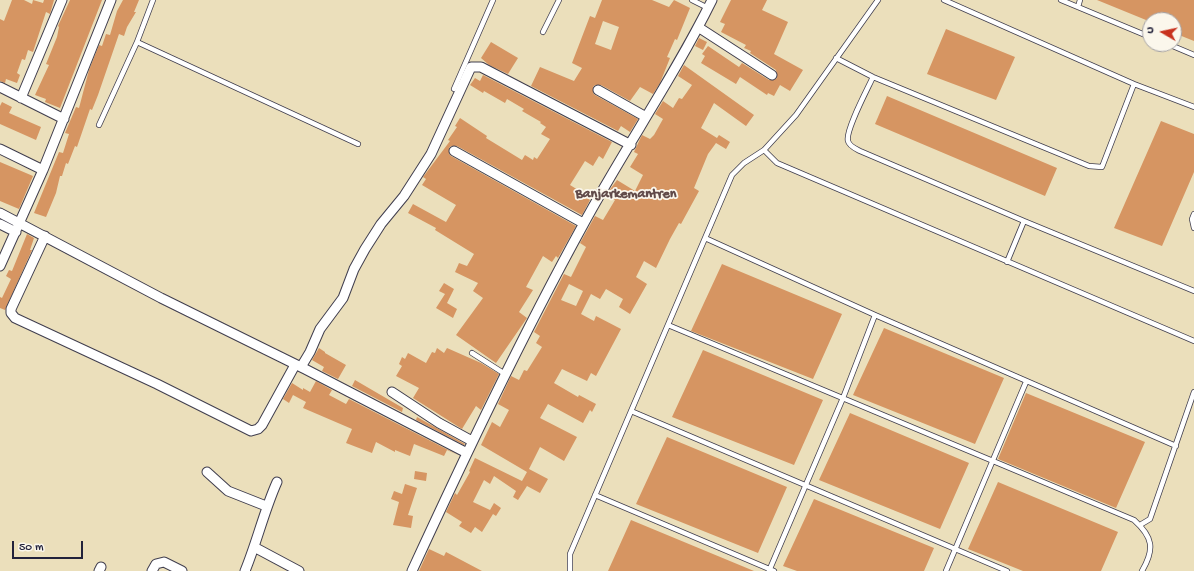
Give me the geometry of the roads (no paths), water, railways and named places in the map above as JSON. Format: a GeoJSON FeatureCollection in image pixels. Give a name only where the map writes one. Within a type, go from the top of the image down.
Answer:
{"type":"FeatureCollection","features":[{"type":"Feature","properties":{"kind":"street"},"geometry":{"type":"LineString","coordinates":[[21,98],[62,0]]}},
{"type":"Feature","properties":{"kind":"street"},"geometry":{"type":"LineString","coordinates":[[0,266],[21,223],[111,0]]}},
{"type":"Feature","properties":{"kind":"street"},"geometry":{"type":"LineString","coordinates":[[412,571],[466,453],[505,374],[584,224],[631,145],[710,4]]}},
{"type":"Feature","properties":{"kind":"street"},"geometry":{"type":"LineString","coordinates":[[698,27],[772,75]]}},
{"type":"Feature","properties":{"kind":"street"},"geometry":{"type":"LineString","coordinates":[[45,236],[11,309],[11,313],[15,318],[157,384],[251,431],[258,429],[262,425],[290,377],[310,352],[320,329],[343,298],[354,269],[364,250],[381,224],[404,196],[430,154],[471,67],[481,67],[631,145]]}},
{"type":"Feature","properties":{"kind":"street"},"geometry":{"type":"LineString","coordinates":[[0,88],[64,119]]}},
{"type":"Feature","properties":{"kind":"street"},"geometry":{"type":"LineString","coordinates":[[598,90],[646,117]]}},
{"type":"Feature","properties":{"kind":"street"},"geometry":{"type":"LineString","coordinates":[[0,149],[43,170]]}},
{"type":"Feature","properties":{"kind":"street"},"geometry":{"type":"LineString","coordinates":[[454,151],[584,224]]}},
{"type":"Feature","properties":{"kind":"street"},"geometry":{"type":"LineString","coordinates":[[0,213],[161,298],[298,366],[466,453]]}},
{"type":"Feature","properties":{"kind":"street"},"geometry":{"type":"LineString","coordinates":[[0,224],[16,232]]}},
{"type":"Feature","properties":{"kind":"street"},"geometry":{"type":"LineString","coordinates":[[392,392],[439,423],[472,441]]}},
{"type":"Feature","properties":{"kind":"street"},"geometry":{"type":"LineString","coordinates":[[207,472],[228,491],[266,506]]}},
{"type":"Feature","properties":{"kind":"street"},"geometry":{"type":"LineString","coordinates":[[244,571],[254,547],[266,506],[277,482]]}},
{"type":"Feature","properties":{"kind":"street"},"geometry":{"type":"LineString","coordinates":[[254,547],[299,571]]}},
{"type":"Feature","properties":{"kind":"street"},"geometry":{"type":"LineString","coordinates":[[152,571],[156,564],[164,562],[182,571]]}},
{"type":"Feature","properties":{"kind":"lane"},"geometry":{"type":"LineString","coordinates":[[99,125],[137,42],[153,0]]}},
{"type":"Feature","properties":{"kind":"lane"},"geometry":{"type":"LineString","coordinates":[[454,89],[493,0]]}},
{"type":"Feature","properties":{"kind":"lane"},"geometry":{"type":"LineString","coordinates":[[544,32],[559,0]]}},
{"type":"Feature","properties":{"kind":"lane"},"geometry":{"type":"LineString","coordinates":[[692,0],[710,4]]}},
{"type":"Feature","properties":{"kind":"lane"},"geometry":{"type":"LineString","coordinates":[[570,571],[570,554],[732,176],[744,163],[764,150],[796,115],[878,0]]}},
{"type":"Feature","properties":{"kind":"lane"},"geometry":{"type":"LineString","coordinates":[[944,0],[1134,84],[1194,108]]}},
{"type":"Feature","properties":{"kind":"lane"},"geometry":{"type":"LineString","coordinates":[[1061,0],[1142,34]]}},
{"type":"Feature","properties":{"kind":"lane"},"geometry":{"type":"LineString","coordinates":[[1078,7],[1080,0]]}},
{"type":"Feature","properties":{"kind":"lane"},"geometry":{"type":"LineString","coordinates":[[137,42],[358,144]]}},
{"type":"Feature","properties":{"kind":"lane"},"geometry":{"type":"LineString","coordinates":[[1182,50],[1194,55]]}},
{"type":"Feature","properties":{"kind":"lane"},"geometry":{"type":"LineString","coordinates":[[836,58],[873,77],[1097,168],[1102,167],[1134,84]]}},
{"type":"Feature","properties":{"kind":"lane"},"geometry":{"type":"LineString","coordinates":[[873,77],[849,130],[848,141],[860,151],[1024,222],[1194,291]]}},
{"type":"Feature","properties":{"kind":"lane"},"geometry":{"type":"LineString","coordinates":[[764,150],[777,163],[1194,341]]}},
{"type":"Feature","properties":{"kind":"lane"},"geometry":{"type":"LineString","coordinates":[[1194,214],[1192,219],[1194,228]]}},
{"type":"Feature","properties":{"kind":"lane"},"geometry":{"type":"LineString","coordinates":[[1007,262],[1024,222]]}},
{"type":"Feature","properties":{"kind":"lane"},"geometry":{"type":"LineString","coordinates":[[706,238],[1026,382],[1176,446]]}},
{"type":"Feature","properties":{"kind":"lane"},"geometry":{"type":"LineString","coordinates":[[595,495],[771,570],[843,398],[875,315]]}},
{"type":"Feature","properties":{"kind":"lane"},"geometry":{"type":"LineString","coordinates":[[668,325],[1134,520],[1148,535],[1151,550],[1149,558],[1142,571]]}},
{"type":"Feature","properties":{"kind":"lane"},"geometry":{"type":"LineString","coordinates":[[472,353],[505,374]]}},
{"type":"Feature","properties":{"kind":"lane"},"geometry":{"type":"LineString","coordinates":[[946,571],[1026,382]]}},
{"type":"Feature","properties":{"kind":"lane"},"geometry":{"type":"LineString","coordinates":[[1140,525],[1150,519],[1194,392]]}},
{"type":"Feature","properties":{"kind":"lane"},"geometry":{"type":"LineString","coordinates":[[631,411],[1007,571]]}},
{"type":"Feature","properties":{"kind":"district","name":"Banjarkemantren"},"geometry":{"type":"Point","coordinates":[626,195]}}]}
